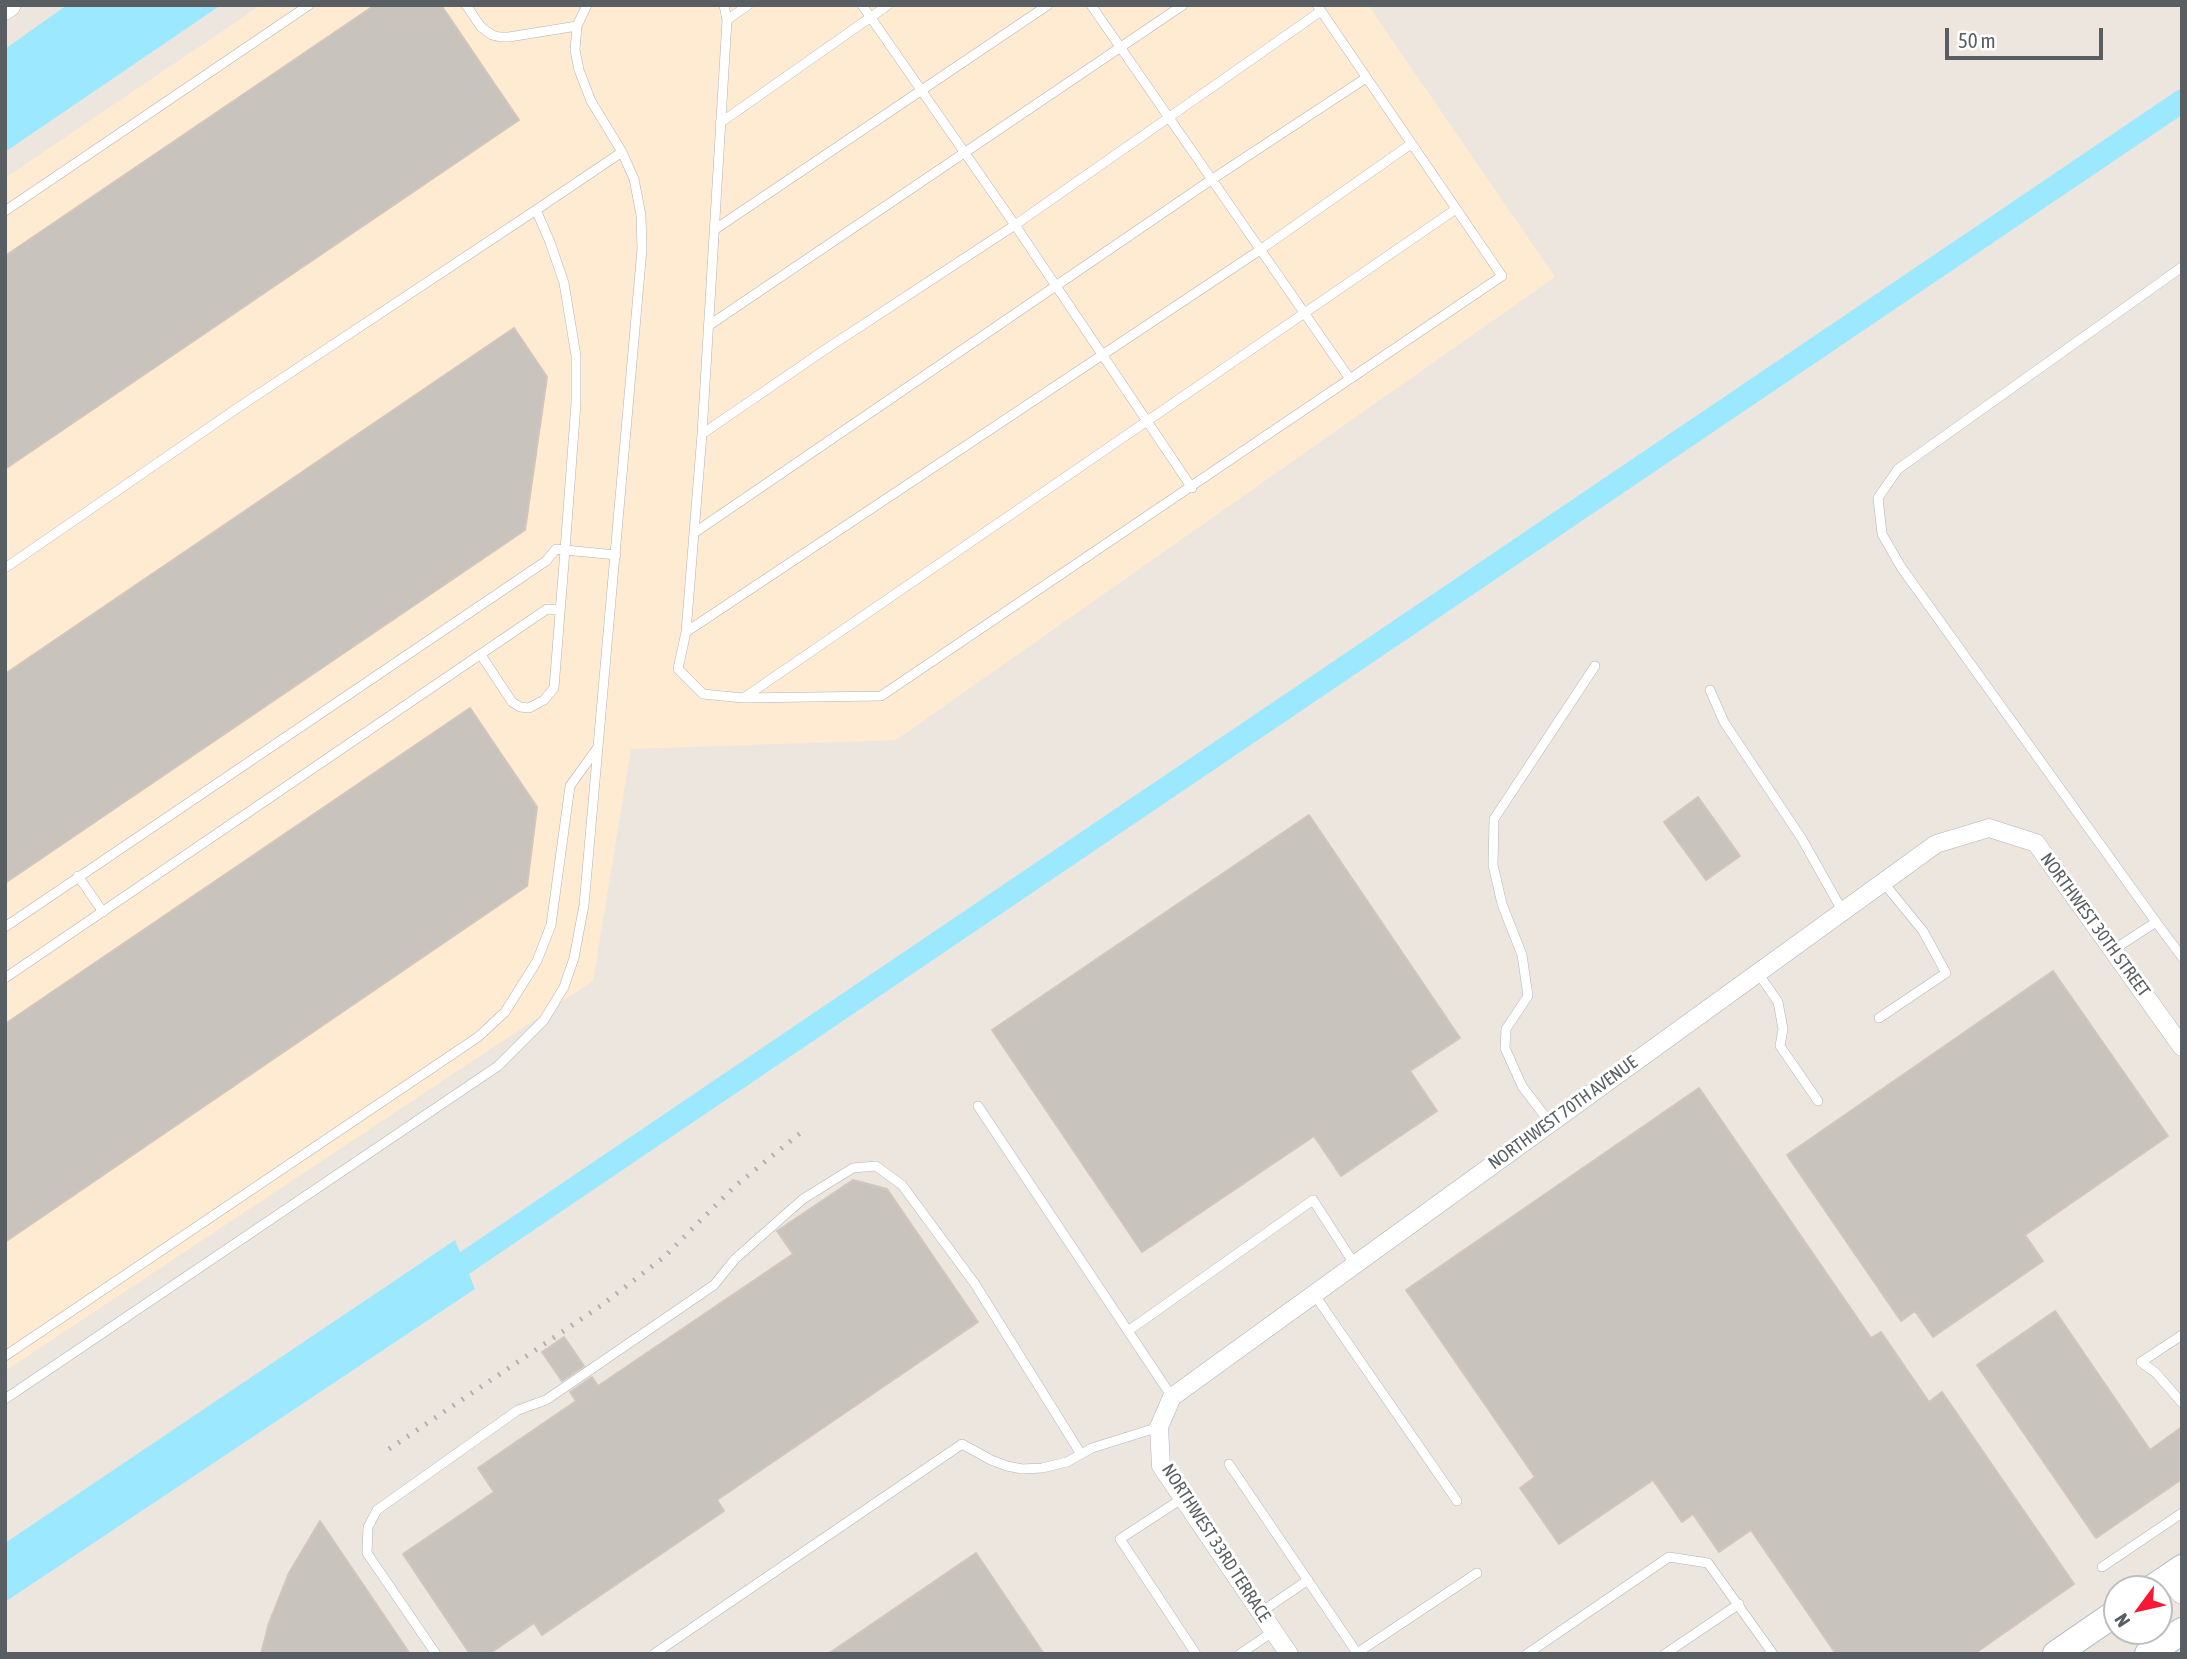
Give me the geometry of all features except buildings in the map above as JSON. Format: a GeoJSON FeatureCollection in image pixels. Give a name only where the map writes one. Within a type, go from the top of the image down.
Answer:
{"type":"FeatureCollection","features":[{"type":"Feature","properties":{"kind":"main road"},"geometry":{"type":"LineString","coordinates":[[2056,1654],[2103,1622]]}},
{"type":"Feature","properties":{"kind":"main road"},"geometry":{"type":"LineString","coordinates":[[2148,1654],[2182,1631]]}},
{"type":"Feature","properties":{"kind":"street","name":"NORTHWEST 70TH AVENUE"},"geometry":{"type":"LineString","coordinates":[[1172,1397],[1936,844],[1989,828]]}},
{"type":"Feature","properties":{"kind":"street","name":"NORTHWEST 30TH STREET"},"geometry":{"type":"LineString","coordinates":[[1989,828],[2036,843],[2182,1047]]}},
{"type":"Feature","properties":{"kind":"street"},"geometry":{"type":"LineString","coordinates":[[1159,1427],[1172,1397]]}},
{"type":"Feature","properties":{"kind":"street","name":"NORTHWEST 33RD TERRACE"},"geometry":{"type":"LineString","coordinates":[[1159,1427],[1161,1466],[1289,1654]]}},
{"type":"Feature","properties":{"kind":"lane"},"geometry":{"type":"LineString","coordinates":[[5,211],[309,5]]}},
{"type":"Feature","properties":{"kind":"lane"},"geometry":{"type":"LineString","coordinates":[[466,5],[486,32],[500,37],[577,26]]}},
{"type":"Feature","properties":{"kind":"lane"},"geometry":{"type":"LineString","coordinates":[[5,1399],[498,1066],[544,1020],[564,988],[574,958],[582,918],[642,240],[639,197],[634,178],[585,89],[575,50],[577,26],[587,5]]}},
{"type":"Feature","properties":{"kind":"lane"},"geometry":{"type":"LineString","coordinates":[[702,434],[1015,225],[1319,8],[1502,276],[881,696],[743,698],[703,694],[677,669],[685,632],[702,434],[727,20],[724,5]]}},
{"type":"Feature","properties":{"kind":"lane"},"geometry":{"type":"LineString","coordinates":[[727,20],[748,5]]}},
{"type":"Feature","properties":{"kind":"lane"},"geometry":{"type":"LineString","coordinates":[[862,5],[1015,225],[1192,488]]}},
{"type":"Feature","properties":{"kind":"lane"},"geometry":{"type":"LineString","coordinates":[[720,123],[888,5]]}},
{"type":"Feature","properties":{"kind":"lane"},"geometry":{"type":"LineString","coordinates":[[714,230],[1048,5]]}},
{"type":"Feature","properties":{"kind":"lane"},"geometry":{"type":"LineString","coordinates":[[1091,5],[1350,379]]}},
{"type":"Feature","properties":{"kind":"lane"},"geometry":{"type":"LineString","coordinates":[[708,326],[1183,5]]}},
{"type":"Feature","properties":{"kind":"lane"},"geometry":{"type":"LineString","coordinates":[[694,533],[1211,180],[1366,78]]}},
{"type":"Feature","properties":{"kind":"lane"},"geometry":{"type":"LineString","coordinates":[[685,632],[1260,250],[1411,144]]}},
{"type":"Feature","properties":{"kind":"lane"},"geometry":{"type":"LineString","coordinates":[[5,569],[236,409],[622,152]]}},
{"type":"Feature","properties":{"kind":"lane"},"geometry":{"type":"LineString","coordinates":[[743,698],[1456,209]]}},
{"type":"Feature","properties":{"kind":"lane"},"geometry":{"type":"LineString","coordinates":[[481,655],[512,702],[520,707],[529,708],[536,705],[554,688],[558,610],[573,457],[576,356],[564,283],[536,211]]}},
{"type":"Feature","properties":{"kind":"lane"},"geometry":{"type":"LineString","coordinates":[[2182,267],[1898,469],[1878,498],[1882,534],[1901,567],[2182,957]]}},
{"type":"Feature","properties":{"kind":"lane"},"geometry":{"type":"LineString","coordinates":[[5,927],[546,561],[556,549],[616,555]]}},
{"type":"Feature","properties":{"kind":"lane"},"geometry":{"type":"LineString","coordinates":[[5,978],[547,609],[558,610]]}},
{"type":"Feature","properties":{"kind":"lane"},"geometry":{"type":"LineString","coordinates":[[1550,1123],[1522,1086],[1505,1048],[1506,1029],[1528,996],[1522,955],[1502,905],[1493,865],[1494,819],[1595,666]]}},
{"type":"Feature","properties":{"kind":"lane"},"geometry":{"type":"LineString","coordinates":[[1710,690],[1724,722],[1802,839],[1843,912]]}},
{"type":"Feature","properties":{"kind":"lane"},"geometry":{"type":"LineString","coordinates":[[5,1356],[478,1037],[505,1012],[537,961],[551,925],[570,786],[599,746]]}},
{"type":"Feature","properties":{"kind":"lane"},"geometry":{"type":"LineString","coordinates":[[78,876],[103,912]]}},
{"type":"Feature","properties":{"kind":"lane"},"geometry":{"type":"LineString","coordinates":[[1879,1018],[1946,973],[1923,931],[1883,882]]}},
{"type":"Feature","properties":{"kind":"lane"},"geometry":{"type":"LineString","coordinates":[[2113,950],[2156,922]]}},
{"type":"Feature","properties":{"kind":"lane"},"geometry":{"type":"LineString","coordinates":[[1758,973],[1778,1002],[1783,1029],[1780,1046],[1818,1101]]}},
{"type":"Feature","properties":{"kind":"lane"},"geometry":{"type":"LineString","coordinates":[[978,1106],[1172,1397]]}},
{"type":"Feature","properties":{"kind":"lane"},"geometry":{"type":"LineString","coordinates":[[436,1654],[368,1553],[368,1527],[377,1510],[518,1409],[545,1400],[715,1285],[735,1259],[803,1199],[853,1168],[876,1166],[902,1185],[975,1284],[1081,1454]]}},
{"type":"Feature","properties":{"kind":"lane"},"geometry":{"type":"LineString","coordinates":[[1128,1331],[1313,1200],[1355,1265]]}},
{"type":"Feature","properties":{"kind":"lane"},"geometry":{"type":"LineString","coordinates":[[1314,1294],[1457,1501]]}},
{"type":"Feature","properties":{"kind":"lane"},"geometry":{"type":"LineString","coordinates":[[2182,1335],[2141,1362],[2156,1373],[2182,1404]]}},
{"type":"Feature","properties":{"kind":"lane"},"geometry":{"type":"LineString","coordinates":[[654,1654],[962,1444],[991,1460],[1022,1469],[1067,1462],[1091,1448],[1159,1427]]}},
{"type":"Feature","properties":{"kind":"lane"},"geometry":{"type":"LineString","coordinates":[[1229,1464],[1357,1653],[1477,1573]]}},
{"type":"Feature","properties":{"kind":"lane"},"geometry":{"type":"LineString","coordinates":[[1183,1498],[1120,1539],[1196,1654]]}},
{"type":"Feature","properties":{"kind":"lane"},"geometry":{"type":"LineString","coordinates":[[2102,1567],[2182,1513]]}},
{"type":"Feature","properties":{"kind":"lane"},"geometry":{"type":"LineString","coordinates":[[1527,1654],[1669,1557],[1708,1563],[1773,1654]]}},
{"type":"Feature","properties":{"kind":"lane"},"geometry":{"type":"LineString","coordinates":[[1261,1612],[1308,1580]]}},
{"type":"Feature","properties":{"kind":"lane"},"geometry":{"type":"LineString","coordinates":[[1665,1654],[1739,1604]]}},
{"type":"Feature","properties":{"kind":"lane"},"geometry":{"type":"LineString","coordinates":[[1240,1654],[1274,1631]]}},
{"type":"Feature","properties":{"kind":"shaded area"},"geometry":{"type":"Polygon","coordinates":[[[261,5],[1368,5],[1555,277],[896,740],[631,749],[593,981],[5,1371],[5,178],[261,5]]]}},
{"type":"Feature","properties":{"kind":"water"},"geometry":{"type":"Polygon","coordinates":[[[67,5],[221,5],[5,152],[5,49],[67,5]]]}},
{"type":"Feature","properties":{"kind":"water"},"geometry":{"type":"Polygon","coordinates":[[[455,1240],[475,1289],[5,1602],[5,1543],[455,1240]]]}},
{"type":"Feature","properties":{"kind":"waterway"},"geometry":{"type":"LineString","coordinates":[[438,1281],[2182,101]]}},
{"type":"Feature","properties":{"kind":"railway"},"geometry":{"type":"LineString","coordinates":[[389,1449],[602,1305],[664,1257],[734,1187],[804,1130]]}}]}
